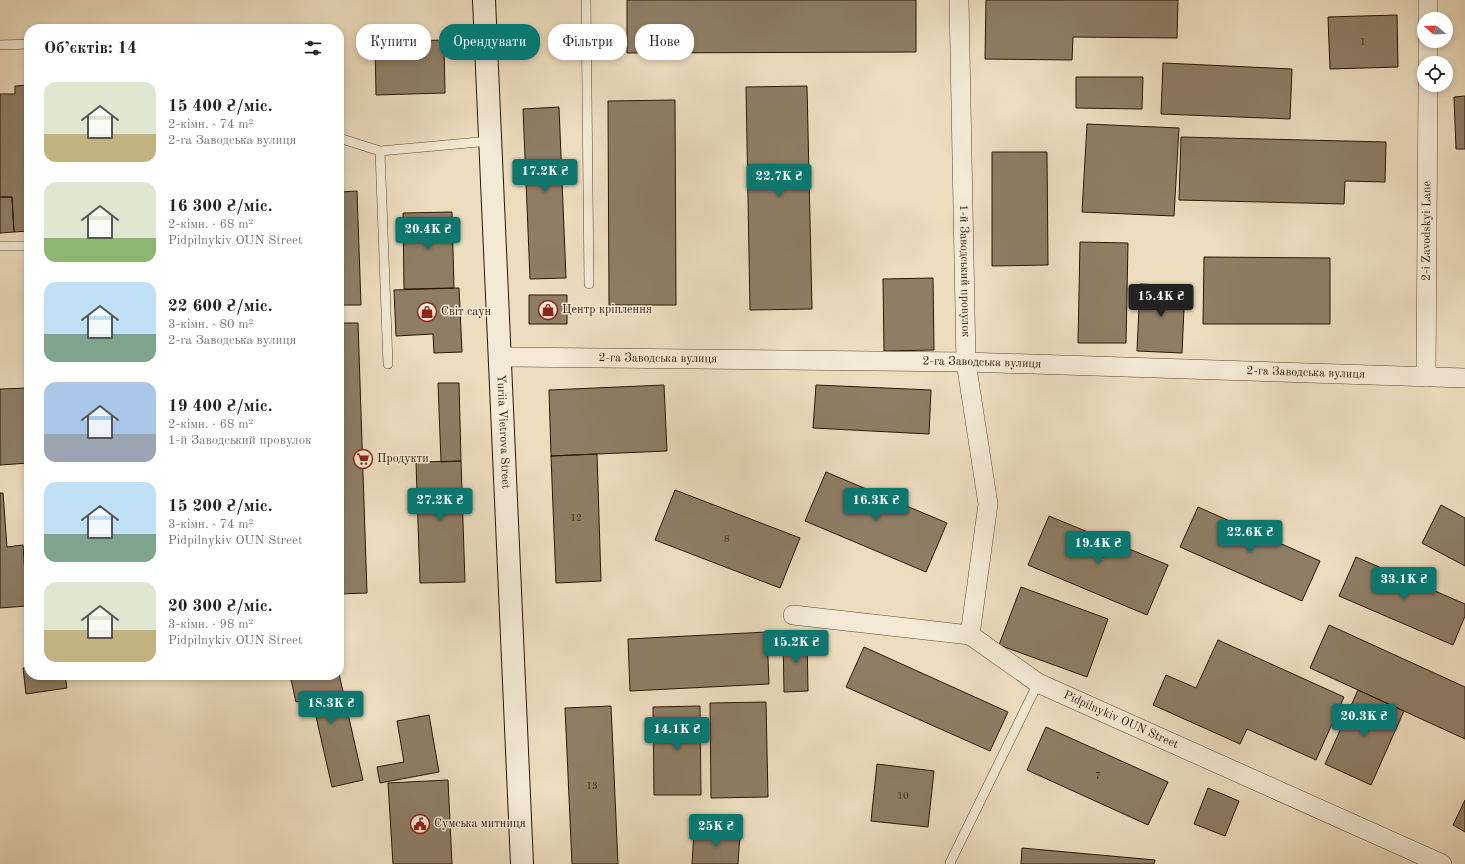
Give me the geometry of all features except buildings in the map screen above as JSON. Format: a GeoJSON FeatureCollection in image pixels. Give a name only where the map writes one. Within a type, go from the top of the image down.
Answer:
{"type":"FeatureCollection","features":[{"type":"Feature","properties":{"kind":"street","name":"Yuriia Vietrova Street"},"geometry":{"type":"LineString","coordinates":[[484,0],[522,864]]}},
{"type":"Feature","properties":{"kind":"street","name":"1-й Заводський провулок"},"geometry":{"type":"LineString","coordinates":[[959,0],[966,362],[988,504],[970,635]]}},
{"type":"Feature","properties":{"kind":"street"},"geometry":{"type":"LineString","coordinates":[[1428,0],[1428,12]]}},
{"type":"Feature","properties":{"kind":"street","name":"2-i Zavodskyi Lane"},"geometry":{"type":"LineString","coordinates":[[1426,377],[1428,92]]}},
{"type":"Feature","properties":{"kind":"street","name":"2-га Заводська вулиця"},"geometry":{"type":"LineString","coordinates":[[499,357],[966,362],[1465,378]]}},
{"type":"Feature","properties":{"kind":"street","name":"Pidpilnykiv OUN Street"},"geometry":{"type":"LineString","coordinates":[[793,615],[970,635],[1038,683],[1442,864]]}},
{"type":"Feature","properties":{"kind":"lane"},"geometry":{"type":"LineString","coordinates":[[586,0],[589,284]]}},
{"type":"Feature","properties":{"kind":"lane"},"geometry":{"type":"LineString","coordinates":[[0,45],[24,44]]}},
{"type":"Feature","properties":{"kind":"lane"},"geometry":{"type":"LineString","coordinates":[[344,140],[380,151],[490,141]]}},
{"type":"Feature","properties":{"kind":"lane"},"geometry":{"type":"LineString","coordinates":[[380,151],[388,364]]}},
{"type":"Feature","properties":{"kind":"lane"},"geometry":{"type":"LineString","coordinates":[[0,246],[24,246]]}},
{"type":"Feature","properties":{"kind":"lane"},"geometry":{"type":"LineString","coordinates":[[951,864],[950,863],[1038,683]]}},
{"type":"Feature","properties":{"kind":"place","name":"Центр кріплення"},"geometry":{"type":"Point","coordinates":[548,310]}},
{"type":"Feature","properties":{"kind":"place","name":"Світ саун"},"geometry":{"type":"Point","coordinates":[427,312]}},
{"type":"Feature","properties":{"kind":"place","name":"Продукти"},"geometry":{"type":"Point","coordinates":[363,459]}},
{"type":"Feature","properties":{"kind":"place","name":"Сумська митниця"},"geometry":{"type":"Point","coordinates":[420,824]}}]}
